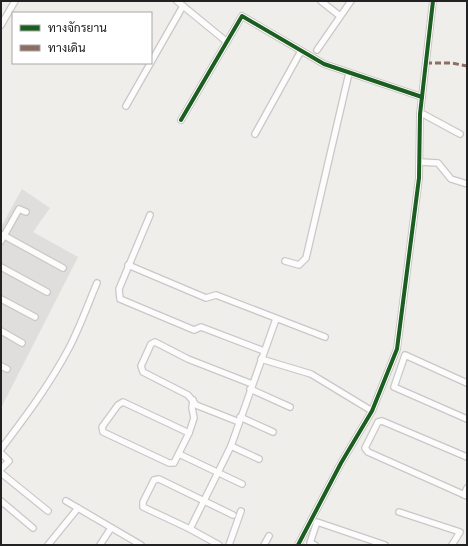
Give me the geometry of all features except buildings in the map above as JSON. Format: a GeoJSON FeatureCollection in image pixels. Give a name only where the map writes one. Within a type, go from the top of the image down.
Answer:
{"type":"FeatureCollection","features":[{"type":"Feature","properties":{"kind":"street"},"geometry":{"type":"LineString","coordinates":[[1,25],[15,1]]}},
{"type":"Feature","properties":{"kind":"street"},"geometry":{"type":"LineString","coordinates":[[177,1],[227,42]]}},
{"type":"Feature","properties":{"kind":"street"},"geometry":{"type":"LineString","coordinates":[[321,1],[340,16]]}},
{"type":"Feature","properties":{"kind":"street"},"geometry":{"type":"LineString","coordinates":[[317,50],[352,1]]}},
{"type":"Feature","properties":{"kind":"street"},"geometry":{"type":"LineString","coordinates":[[298,545],[341,463],[372,411],[397,349],[420,162],[420,114],[433,1]]}},
{"type":"Feature","properties":{"kind":"street"},"geometry":{"type":"LineString","coordinates":[[152,60],[183,6]]}},
{"type":"Feature","properties":{"kind":"street"},"geometry":{"type":"LineString","coordinates":[[181,120],[242,16],[324,64],[422,97]]}},
{"type":"Feature","properties":{"kind":"street"},"geometry":{"type":"LineString","coordinates":[[255,134],[301,51]]}},
{"type":"Feature","properties":{"kind":"street"},"geometry":{"type":"LineString","coordinates":[[126,106],[150,64]]}},
{"type":"Feature","properties":{"kind":"street"},"geometry":{"type":"LineString","coordinates":[[285,261],[300,265],[306,258],[349,73]]}},
{"type":"Feature","properties":{"kind":"street"},"geometry":{"type":"LineString","coordinates":[[420,114],[424,114],[460,134]]}},
{"type":"Feature","properties":{"kind":"street"},"geometry":{"type":"LineString","coordinates":[[420,162],[438,163],[451,179],[467,184]]}},
{"type":"Feature","properties":{"kind":"street"},"geometry":{"type":"LineString","coordinates":[[26,212],[19,209],[2,238],[64,268]]}},
{"type":"Feature","properties":{"kind":"street"},"geometry":{"type":"LineString","coordinates":[[150,215],[118,289],[120,299],[194,330],[201,327],[264,351]]}},
{"type":"Feature","properties":{"kind":"street"},"geometry":{"type":"LineString","coordinates":[[128,265],[206,298],[216,295],[325,337]]}},
{"type":"Feature","properties":{"kind":"street"},"geometry":{"type":"LineString","coordinates":[[1,267],[47,292]]}},
{"type":"Feature","properties":{"kind":"street"},"geometry":{"type":"LineString","coordinates":[[1,469],[9,461],[1,449],[32,410],[70,347],[97,283]]}},
{"type":"Feature","properties":{"kind":"street"},"geometry":{"type":"LineString","coordinates":[[1,299],[35,317]]}},
{"type":"Feature","properties":{"kind":"street"},"geometry":{"type":"LineString","coordinates":[[190,529],[231,446],[239,419],[276,319]]}},
{"type":"Feature","properties":{"kind":"street"},"geometry":{"type":"LineString","coordinates":[[1,331],[22,343]]}},
{"type":"Feature","properties":{"kind":"street"},"geometry":{"type":"LineString","coordinates":[[273,432],[196,405],[188,395],[143,372],[141,366],[153,342],[251,386],[290,407]]}},
{"type":"Feature","properties":{"kind":"street"},"geometry":{"type":"LineString","coordinates":[[467,383],[405,356],[394,387],[467,419]]}},
{"type":"Feature","properties":{"kind":"street"},"geometry":{"type":"LineString","coordinates":[[261,359],[311,374],[372,411]]}},
{"type":"Feature","properties":{"kind":"street"},"geometry":{"type":"LineString","coordinates":[[1,366],[7,369]]}},
{"type":"Feature","properties":{"kind":"street"},"geometry":{"type":"LineString","coordinates":[[390,368],[399,372]]}},
{"type":"Feature","properties":{"kind":"street"},"geometry":{"type":"LineString","coordinates":[[190,433],[123,402],[118,405],[102,427],[103,432],[168,463],[174,463],[190,433],[194,418],[192,408],[193,400]]}},
{"type":"Feature","properties":{"kind":"street"},"geometry":{"type":"LineString","coordinates":[[467,457],[382,421],[378,422],[365,448],[368,452],[466,496],[467,488]]}},
{"type":"Feature","properties":{"kind":"street"},"geometry":{"type":"LineString","coordinates":[[360,432],[370,437]]}},
{"type":"Feature","properties":{"kind":"street"},"geometry":{"type":"LineString","coordinates":[[231,446],[259,459]]}},
{"type":"Feature","properties":{"kind":"street"},"geometry":{"type":"LineString","coordinates":[[179,454],[242,484]]}},
{"type":"Feature","properties":{"kind":"street"},"geometry":{"type":"LineString","coordinates":[[1,473],[48,511]]}},
{"type":"Feature","properties":{"kind":"street"},"geometry":{"type":"LineString","coordinates":[[219,545],[190,529],[143,507],[143,502],[156,478],[233,515]]}},
{"type":"Feature","properties":{"kind":"street"},"geometry":{"type":"LineString","coordinates":[[1,501],[33,528]]}},
{"type":"Feature","properties":{"kind":"street"},"geometry":{"type":"LineString","coordinates":[[66,501],[141,545]]}},
{"type":"Feature","properties":{"kind":"street"},"geometry":{"type":"LineString","coordinates":[[48,545],[78,508]]}},
{"type":"Feature","properties":{"kind":"street"},"geometry":{"type":"LineString","coordinates":[[229,545],[241,511]]}},
{"type":"Feature","properties":{"kind":"street"},"geometry":{"type":"LineString","coordinates":[[399,512],[460,532],[452,545]]}},
{"type":"Feature","properties":{"kind":"street"},"geometry":{"type":"LineString","coordinates":[[315,545],[310,543],[317,522],[385,545]]}},
{"type":"Feature","properties":{"kind":"street"},"geometry":{"type":"LineString","coordinates":[[100,545],[111,528]]}},
{"type":"Feature","properties":{"kind":"street"},"geometry":{"type":"LineString","coordinates":[[305,532],[313,534]]}},
{"type":"Feature","properties":{"kind":"street"},"geometry":{"type":"LineString","coordinates":[[264,545],[269,536]]}},
{"type":"Feature","properties":{"kind":"shaded area"},"geometry":{"type":"Polygon","coordinates":[[[22,189],[50,208],[33,232],[78,257],[1,408],[1,227],[22,189]]]}},
{"type":"Feature","properties":{"kind":"marked path"},"geometry":{"type":"LineString","coordinates":[[426,63],[452,63],[467,66]]}},
{"type":"Feature","properties":{"kind":"cycle path"},"geometry":{"type":"LineString","coordinates":[[298,545],[341,463],[372,411],[397,349],[419,178],[420,114],[433,1]]}},
{"type":"Feature","properties":{"kind":"cycle path"},"geometry":{"type":"LineString","coordinates":[[181,120],[242,16],[324,64],[422,97]]}}]}
